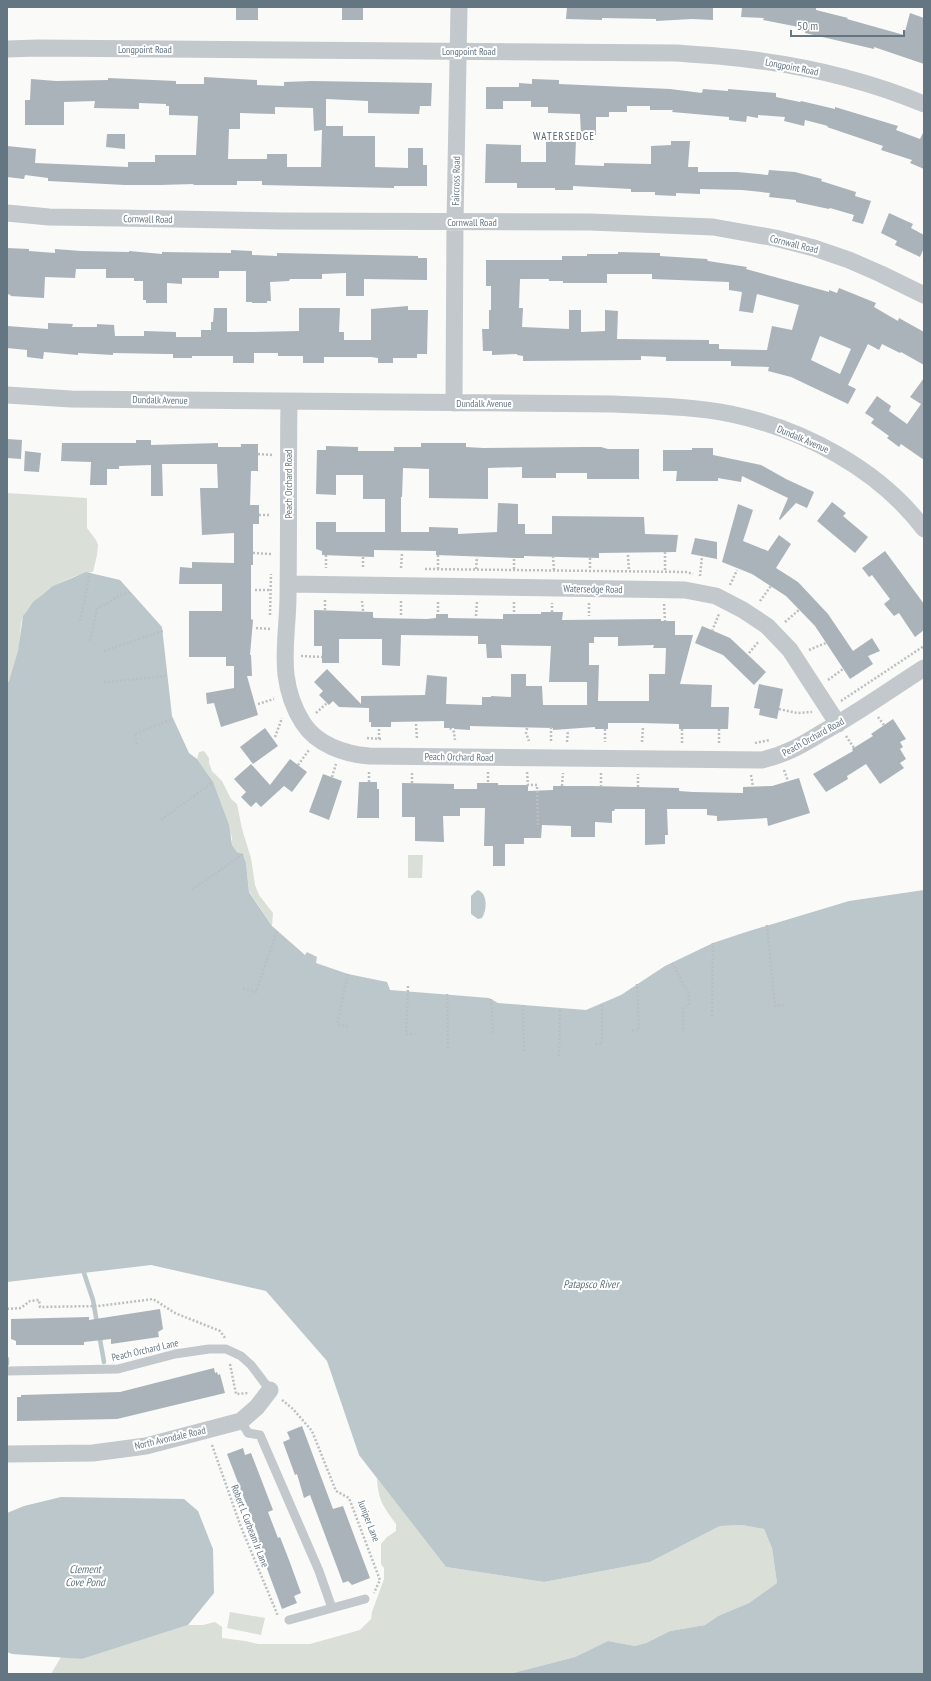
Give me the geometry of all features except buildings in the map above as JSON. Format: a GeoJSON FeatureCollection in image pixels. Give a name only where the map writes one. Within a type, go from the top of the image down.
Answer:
{"type":"FeatureCollection","features":[{"type":"Feature","properties":{"kind":"street","name":"Faircross Road"},"geometry":{"type":"LineString","coordinates":[[454,403],[455,222],[459,7]]}},
{"type":"Feature","properties":{"kind":"street","name":"Longpoint Road"},"geometry":{"type":"LineString","coordinates":[[7,49],[676,53],[745,59],[804,68],[848,79],[924,104]]}},
{"type":"Feature","properties":{"kind":"street","name":"Cornwall Road"},"geometry":{"type":"LineString","coordinates":[[7,212],[49,217],[455,222],[590,222],[713,227],[775,238],[814,248],[849,260],[924,295]]}},
{"type":"Feature","properties":{"kind":"street","name":"Dundalk Avenue"},"geometry":{"type":"LineString","coordinates":[[7,395],[71,399],[612,404],[683,408],[731,414],[766,424],[833,452],[878,482],[921,521]]}},
{"type":"Feature","properties":{"kind":"street","name":"Peach Orchard Road"},"geometry":{"type":"LineString","coordinates":[[289,402],[288,584],[285,631],[286,675],[294,705],[303,724],[310,733],[324,743],[340,750],[369,756],[762,760],[790,752],[838,724],[924,668]]}},
{"type":"Feature","properties":{"kind":"street","name":"Watersedge Road"},"geometry":{"type":"LineString","coordinates":[[288,584],[684,590],[716,596],[751,614],[767,626],[790,650],[821,711],[838,724]]}},
{"type":"Feature","properties":{"kind":"street","name":"North Avondale Road"},"geometry":{"type":"LineString","coordinates":[[7,1454],[93,1453],[146,1446],[241,1421],[257,1407],[270,1390]]}},
{"type":"Feature","properties":{"kind":"lane","name":"Peach Orchard Lane"},"geometry":{"type":"LineString","coordinates":[[7,1371],[118,1369],[175,1354],[209,1349],[226,1349],[241,1356],[251,1365],[270,1390]]}},
{"type":"Feature","properties":{"kind":"lane"},"geometry":{"type":"LineString","coordinates":[[241,1421],[248,1433],[260,1435],[319,1570],[332,1608]]}},
{"type":"Feature","properties":{"kind":"lane"},"geometry":{"type":"LineString","coordinates":[[289,1620],[365,1599]]}},
{"type":"Feature","properties":{"kind":"path"},"geometry":{"type":"LineString","coordinates":[[258,454],[272,454]]}},
{"type":"Feature","properties":{"kind":"path"},"geometry":{"type":"LineString","coordinates":[[259,515],[271,515]]}},
{"type":"Feature","properties":{"kind":"path"},"geometry":{"type":"LineString","coordinates":[[665,552],[665,572]]}},
{"type":"Feature","properties":{"kind":"path"},"geometry":{"type":"LineString","coordinates":[[401,568],[402,553]]}},
{"type":"Feature","properties":{"kind":"path"},"geometry":{"type":"LineString","coordinates":[[253,554],[271,554]]}},
{"type":"Feature","properties":{"kind":"path"},"geometry":{"type":"LineString","coordinates":[[326,555],[326,568]]}},
{"type":"Feature","properties":{"kind":"path"},"geometry":{"type":"LineString","coordinates":[[438,555],[438,569]]}},
{"type":"Feature","properties":{"kind":"path"},"geometry":{"type":"LineString","coordinates":[[628,555],[629,571]]}},
{"type":"Feature","properties":{"kind":"path"},"geometry":{"type":"LineString","coordinates":[[476,569],[478,556]]}},
{"type":"Feature","properties":{"kind":"path"},"geometry":{"type":"LineString","coordinates":[[552,556],[554,570]]}},
{"type":"Feature","properties":{"kind":"path"},"geometry":{"type":"LineString","coordinates":[[700,576],[702,556]]}},
{"type":"Feature","properties":{"kind":"path"},"geometry":{"type":"LineString","coordinates":[[363,557],[363,568]]}},
{"type":"Feature","properties":{"kind":"path"},"geometry":{"type":"LineString","coordinates":[[514,558],[514,569]]}},
{"type":"Feature","properties":{"kind":"path"},"geometry":{"type":"LineString","coordinates":[[590,558],[590,570]]}},
{"type":"Feature","properties":{"kind":"path"},"geometry":{"type":"LineString","coordinates":[[730,585],[737,570]]}},
{"type":"Feature","properties":{"kind":"path"},"geometry":{"type":"LineString","coordinates":[[80,622],[90,573]]}},
{"type":"Feature","properties":{"kind":"path"},"geometry":{"type":"LineString","coordinates":[[760,602],[771,586]]}},
{"type":"Feature","properties":{"kind":"path"},"geometry":{"type":"LineString","coordinates":[[255,590],[270,590]]}},
{"type":"Feature","properties":{"kind":"path"},"geometry":{"type":"LineString","coordinates":[[90,641],[97,610],[121,595],[132,592]]}},
{"type":"Feature","properties":{"kind":"path"},"geometry":{"type":"LineString","coordinates":[[319,597],[325,598],[325,610]]}},
{"type":"Feature","properties":{"kind":"path"},"geometry":{"type":"LineString","coordinates":[[362,598],[363,611]]}},
{"type":"Feature","properties":{"kind":"path"},"geometry":{"type":"LineString","coordinates":[[401,598],[401,615]]}},
{"type":"Feature","properties":{"kind":"path"},"geometry":{"type":"LineString","coordinates":[[438,599],[438,614]]}},
{"type":"Feature","properties":{"kind":"path"},"geometry":{"type":"LineString","coordinates":[[471,599],[477,599],[476,616]]}},
{"type":"Feature","properties":{"kind":"path"},"geometry":{"type":"LineString","coordinates":[[514,600],[514,614]]}},
{"type":"Feature","properties":{"kind":"path"},"geometry":{"type":"LineString","coordinates":[[552,600],[552,612]]}},
{"type":"Feature","properties":{"kind":"path"},"geometry":{"type":"LineString","coordinates":[[589,616],[588,601],[596,601]]}},
{"type":"Feature","properties":{"kind":"path"},"geometry":{"type":"LineString","coordinates":[[657,602],[669,602]]}},
{"type":"Feature","properties":{"kind":"path"},"geometry":{"type":"LineString","coordinates":[[664,602],[665,621]]}},
{"type":"Feature","properties":{"kind":"path"},"geometry":{"type":"LineString","coordinates":[[786,622],[800,609]]}},
{"type":"Feature","properties":{"kind":"path"},"geometry":{"type":"LineString","coordinates":[[712,631],[720,614],[715,612]]}},
{"type":"Feature","properties":{"kind":"path"},"geometry":{"type":"LineString","coordinates":[[256,628],[270,629]]}},
{"type":"Feature","properties":{"kind":"path"},"geometry":{"type":"LineString","coordinates":[[104,651],[162,631]]}},
{"type":"Feature","properties":{"kind":"path"},"geometry":{"type":"LineString","coordinates":[[749,653],[758,639],[765,645]]}},
{"type":"Feature","properties":{"kind":"path"},"geometry":{"type":"LineString","coordinates":[[808,650],[826,643]]}},
{"type":"Feature","properties":{"kind":"path"},"geometry":{"type":"LineString","coordinates":[[779,709],[797,713],[821,711],[924,646]]}},
{"type":"Feature","properties":{"kind":"path"},"geometry":{"type":"LineString","coordinates":[[301,649],[301,664]]}},
{"type":"Feature","properties":{"kind":"path"},"geometry":{"type":"LineString","coordinates":[[301,656],[322,657]]}},
{"type":"Feature","properties":{"kind":"path"},"geometry":{"type":"LineString","coordinates":[[828,680],[843,669]]}},
{"type":"Feature","properties":{"kind":"path"},"geometry":{"type":"LineString","coordinates":[[104,682],[168,676]]}},
{"type":"Feature","properties":{"kind":"path"},"geometry":{"type":"LineString","coordinates":[[258,704],[274,699]]}},
{"type":"Feature","properties":{"kind":"path"},"geometry":{"type":"LineString","coordinates":[[320,718],[314,713],[327,703]]}},
{"type":"Feature","properties":{"kind":"path"},"geometry":{"type":"LineString","coordinates":[[809,706],[821,711]]}},
{"type":"Feature","properties":{"kind":"path"},"geometry":{"type":"LineString","coordinates":[[275,737],[283,717]]}},
{"type":"Feature","properties":{"kind":"path"},"geometry":{"type":"LineString","coordinates":[[137,744],[134,734],[173,719]]}},
{"type":"Feature","properties":{"kind":"path"},"geometry":{"type":"LineString","coordinates":[[416,724],[417,739]]}},
{"type":"Feature","properties":{"kind":"path"},"geometry":{"type":"LineString","coordinates":[[642,742],[643,727]]}},
{"type":"Feature","properties":{"kind":"path"},"geometry":{"type":"LineString","coordinates":[[450,728],[454,732],[455,740]]}},
{"type":"Feature","properties":{"kind":"path"},"geometry":{"type":"LineString","coordinates":[[527,728],[526,733],[529,741]]}},
{"type":"Feature","properties":{"kind":"path"},"geometry":{"type":"LineString","coordinates":[[551,741],[551,728],[553,728]]}},
{"type":"Feature","properties":{"kind":"path"},"geometry":{"type":"LineString","coordinates":[[379,729],[379,739]]}},
{"type":"Feature","properties":{"kind":"path"},"geometry":{"type":"LineString","coordinates":[[605,729],[606,742]]}},
{"type":"Feature","properties":{"kind":"path"},"geometry":{"type":"LineString","coordinates":[[682,729],[682,743]]}},
{"type":"Feature","properties":{"kind":"path"},"geometry":{"type":"LineString","coordinates":[[719,729],[719,743]]}},
{"type":"Feature","properties":{"kind":"path"},"geometry":{"type":"LineString","coordinates":[[567,742],[568,730]]}},
{"type":"Feature","properties":{"kind":"path"},"geometry":{"type":"LineString","coordinates":[[365,738],[387,739]]}},
{"type":"Feature","properties":{"kind":"path"},"geometry":{"type":"LineString","coordinates":[[409,739],[422,739]]}},
{"type":"Feature","properties":{"kind":"path"},"geometry":{"type":"LineString","coordinates":[[751,743],[774,739]]}},
{"type":"Feature","properties":{"kind":"path"},"geometry":{"type":"LineString","coordinates":[[447,740],[462,740]]}},
{"type":"Feature","properties":{"kind":"path"},"geometry":{"type":"LineString","coordinates":[[522,741],[536,741]]}},
{"type":"Feature","properties":{"kind":"path"},"geometry":{"type":"LineString","coordinates":[[544,741],[557,741]]}},
{"type":"Feature","properties":{"kind":"path"},"geometry":{"type":"LineString","coordinates":[[562,742],[575,742]]}},
{"type":"Feature","properties":{"kind":"path"},"geometry":{"type":"LineString","coordinates":[[599,742],[613,742]]}},
{"type":"Feature","properties":{"kind":"path"},"geometry":{"type":"LineString","coordinates":[[635,742],[650,742]]}},
{"type":"Feature","properties":{"kind":"path"},"geometry":{"type":"LineString","coordinates":[[677,742],[690,743]]}},
{"type":"Feature","properties":{"kind":"path"},"geometry":{"type":"LineString","coordinates":[[712,743],[727,743]]}},
{"type":"Feature","properties":{"kind":"path"},"geometry":{"type":"LineString","coordinates":[[298,765],[310,749]]}},
{"type":"Feature","properties":{"kind":"path"},"geometry":{"type":"LineString","coordinates":[[526,758],[528,785],[538,785],[538,826]]}},
{"type":"Feature","properties":{"kind":"path"},"geometry":{"type":"LineString","coordinates":[[161,820],[214,782]]}},
{"type":"Feature","properties":{"kind":"path"},"geometry":{"type":"LineString","coordinates":[[192,890],[243,854]]}},
{"type":"Feature","properties":{"kind":"path"},"geometry":{"type":"LineString","coordinates":[[767,925],[775,1006],[785,1005]]}},
{"type":"Feature","properties":{"kind":"path"},"geometry":{"type":"LineString","coordinates":[[243,988],[256,992],[277,931]]}},
{"type":"Feature","properties":{"kind":"path"},"geometry":{"type":"LineString","coordinates":[[712,1016],[713,943]]}},
{"type":"Feature","properties":{"kind":"path"},"geometry":{"type":"LineString","coordinates":[[672,963],[689,994],[689,1004],[683,1008],[683,1032]]}},
{"type":"Feature","properties":{"kind":"path"},"geometry":{"type":"LineString","coordinates":[[348,974],[337,1024],[350,1027]]}},
{"type":"Feature","properties":{"kind":"path"},"geometry":{"type":"LineString","coordinates":[[632,1030],[639,1030],[637,984]]}},
{"type":"Feature","properties":{"kind":"path"},"geometry":{"type":"LineString","coordinates":[[408,986],[406,1034],[415,1034]]}},
{"type":"Feature","properties":{"kind":"path"},"geometry":{"type":"LineString","coordinates":[[447,994],[448,1049]]}},
{"type":"Feature","properties":{"kind":"path"},"geometry":{"type":"LineString","coordinates":[[491,999],[493,1033]]}},
{"type":"Feature","properties":{"kind":"path"},"geometry":{"type":"LineString","coordinates":[[595,1044],[602,1044],[602,1003]]}},
{"type":"Feature","properties":{"kind":"path"},"geometry":{"type":"LineString","coordinates":[[523,1005],[524,1051]]}},
{"type":"Feature","properties":{"kind":"path"},"geometry":{"type":"LineString","coordinates":[[559,1056],[560,1008]]}},
{"type":"Feature","properties":{"kind":"path"},"geometry":{"type":"LineString","coordinates":[[8,1309],[22,1308],[30,1301],[39,1300],[40,1307],[98,1306],[153,1299],[175,1312],[220,1331],[225,1337],[226,1349],[236,1394],[270,1390]]}},
{"type":"Feature","properties":{"kind":"path","name":"Juniper Lane"},"geometry":{"type":"LineString","coordinates":[[270,1390],[293,1409],[312,1431],[336,1491],[349,1498],[380,1580],[373,1594],[365,1599]]}},
{"type":"Feature","properties":{"kind":"path","name":"Robert L Curbeam Jr Lane"},"geometry":{"type":"LineString","coordinates":[[206,1430],[241,1527],[277,1616],[289,1620]]}},
{"type":"Feature","properties":{"kind":"shaded area"},"geometry":{"type":"Polygon","coordinates":[[[7,493],[87,498],[87,528],[98,545],[93,572],[74,577],[54,586],[29,607],[22,618],[19,648],[7,684],[7,493]]]}},
{"type":"Feature","properties":{"kind":"shaded area"},"geometry":{"type":"Polygon","coordinates":[[[204,751],[209,758],[212,771],[222,781],[231,799],[237,804],[242,829],[251,858],[255,885],[259,895],[273,913],[272,926],[249,891],[246,863],[243,854],[237,852],[232,845],[232,838],[213,783],[197,759],[199,752],[204,751]]]}},
{"type":"Feature","properties":{"kind":"shaded area"},"geometry":{"type":"Polygon","coordinates":[[[408,855],[423,855],[422,878],[408,878],[408,855]]]}},
{"type":"Feature","properties":{"kind":"shaded area"},"geometry":{"type":"Polygon","coordinates":[[[377,1478],[446,1567],[544,1582],[650,1562],[720,1526],[742,1525],[764,1529],[772,1548],[777,1583],[749,1603],[718,1616],[705,1625],[670,1631],[646,1643],[635,1646],[608,1641],[575,1657],[509,1674],[51,1674],[61,1657],[82,1659],[188,1625],[203,1625],[215,1622],[222,1627],[222,1638],[258,1644],[310,1644],[360,1630],[371,1619],[372,1612],[384,1579],[384,1568],[381,1564],[381,1544],[387,1537],[396,1531],[396,1524],[380,1498],[377,1478]]]}},
{"type":"Feature","properties":{"kind":"shaded area"},"geometry":{"type":"Polygon","coordinates":[[[230,1612],[265,1618],[261,1635],[227,1628],[230,1612]]]}},
{"type":"Feature","properties":{"kind":"water","name":"Patapsco River"},"geometry":{"type":"Polygon","coordinates":[[[86,572],[120,580],[162,627],[172,716],[189,753],[197,759],[213,782],[229,825],[232,845],[237,852],[243,854],[246,863],[249,892],[272,926],[305,955],[307,952],[317,957],[316,963],[348,974],[387,982],[390,990],[489,998],[498,1003],[586,1010],[621,995],[665,966],[713,943],[849,901],[924,890],[924,1674],[509,1674],[575,1657],[608,1641],[635,1646],[646,1643],[670,1631],[705,1625],[718,1616],[749,1603],[777,1583],[772,1548],[764,1529],[742,1525],[720,1526],[650,1562],[544,1582],[446,1567],[359,1455],[327,1361],[266,1291],[151,1265],[7,1282],[7,684],[18,651],[23,616],[33,602],[53,586],[86,572]]]}},
{"type":"Feature","properties":{"kind":"water"},"geometry":{"type":"Polygon","coordinates":[[[478,890],[484,895],[486,907],[482,918],[478,919],[471,914],[471,896],[478,890]]]}},
{"type":"Feature","properties":{"kind":"water","name":"Clement Cove Pond"},"geometry":{"type":"Polygon","coordinates":[[[61,1497],[184,1499],[198,1511],[213,1549],[214,1593],[188,1625],[82,1659],[12,1654],[7,1652],[7,1513],[24,1506],[61,1497]]]}},
{"type":"Feature","properties":{"kind":"waterway"},"geometry":{"type":"LineString","coordinates":[[84,1273],[93,1300],[97,1323]]}},
{"type":"Feature","properties":{"kind":"waterway"},"geometry":{"type":"LineString","coordinates":[[99,1334],[104,1362]]}},
{"type":"Feature","properties":{"kind":"waterway"},"geometry":{"type":"LineString","coordinates":[[7,1359],[7,1364]]}},
{"type":"Feature","properties":{"kind":"district","name":"WATERSEDGE"},"geometry":{"type":"Point","coordinates":[564,136]}}]}
